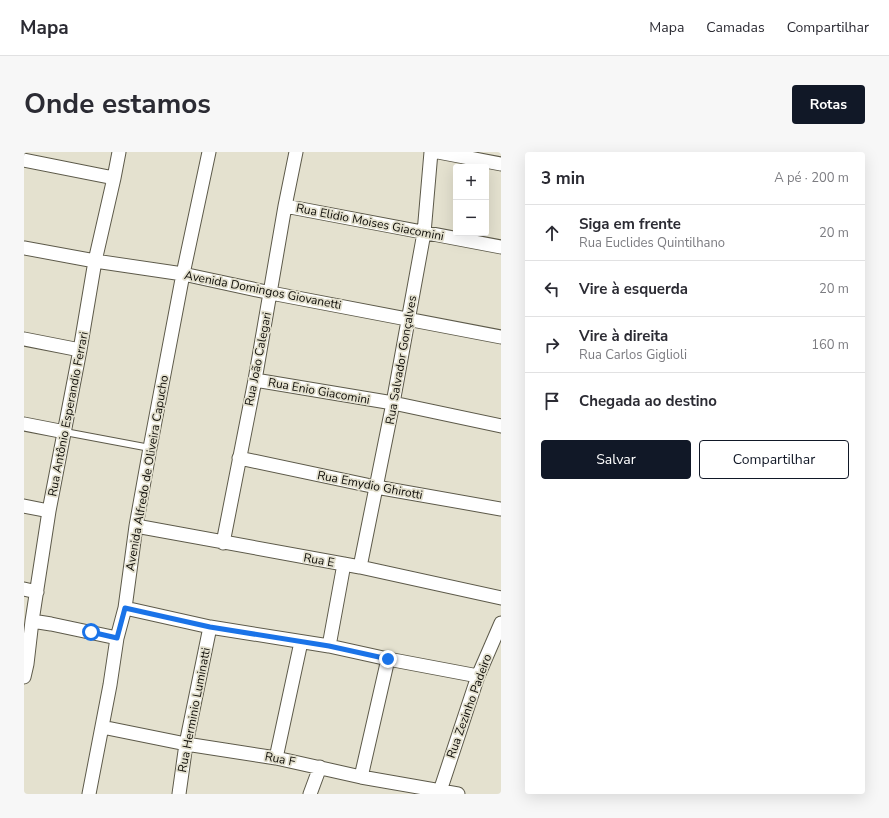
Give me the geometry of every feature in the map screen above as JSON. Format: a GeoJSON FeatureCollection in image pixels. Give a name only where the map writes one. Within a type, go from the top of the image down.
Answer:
{"type":"FeatureCollection","features":[{"type":"Feature","properties":{"kind":"street","name":"Rua Antônio Esperandio Ferrari"},"geometry":{"type":"LineString","coordinates":[[24,677],[32,622],[30,591],[49,511],[96,261],[119,152]]}},
{"type":"Feature","properties":{"kind":"street","name":"Avenida Alfredo de Oliveira Capucho"},"geometry":{"type":"LineString","coordinates":[[89,794],[110,686],[117,638],[125,608],[136,526],[150,448],[208,152]]}},
{"type":"Feature","properties":{"kind":"street","name":"Rua João Calegari"},"geometry":{"type":"LineString","coordinates":[[223,542],[255,380],[285,206],[296,152]]}},
{"type":"Feature","properties":{"kind":"street","name":"Rua Salvador Gonçalves"},"geometry":{"type":"LineString","coordinates":[[360,567],[393,404],[424,233],[432,152]]}},
{"type":"Feature","properties":{"kind":"street"},"geometry":{"type":"LineString","coordinates":[[438,152],[501,164]]}},
{"type":"Feature","properties":{"kind":"street"},"geometry":{"type":"LineString","coordinates":[[24,160],[114,178]]}},
{"type":"Feature","properties":{"kind":"street","name":"Rua Elidio Moises Giacomini"},"geometry":{"type":"LineString","coordinates":[[285,206],[501,247]]}},
{"type":"Feature","properties":{"kind":"street","name":"Avenida Domingos Giovanetti"},"geometry":{"type":"LineString","coordinates":[[24,248],[96,261],[183,274],[501,337]]}},
{"type":"Feature","properties":{"kind":"street"},"geometry":{"type":"LineString","coordinates":[[24,339],[80,350]]}},
{"type":"Feature","properties":{"kind":"street","name":"Rua Enio Giacomini"},"geometry":{"type":"LineString","coordinates":[[255,380],[393,404],[501,426]]}},
{"type":"Feature","properties":{"kind":"street"},"geometry":{"type":"LineString","coordinates":[[24,424],[65,432]]}},
{"type":"Feature","properties":{"kind":"street","name":"Rua Emydio Ghirotti"},"geometry":{"type":"LineString","coordinates":[[239,458],[376,487],[501,509]]}},
{"type":"Feature","properties":{"kind":"street"},"geometry":{"type":"LineString","coordinates":[[24,506],[49,511]]}},
{"type":"Feature","properties":{"kind":"street","name":"Rua E"},"geometry":{"type":"LineString","coordinates":[[136,526],[360,567],[501,598]]}},
{"type":"Feature","properties":{"kind":"street"},"geometry":{"type":"LineString","coordinates":[[329,646],[344,564]]}},
{"type":"Feature","properties":{"kind":"street"},"geometry":{"type":"LineString","coordinates":[[125,608],[210,627],[329,646],[478,676]]}},
{"type":"Feature","properties":{"kind":"street"},"geometry":{"type":"LineString","coordinates":[[32,622],[51,624],[117,638]]}},
{"type":"Feature","properties":{"kind":"street","name":"Rua Zezinho Padeiro"},"geometry":{"type":"LineString","coordinates":[[440,791],[478,676],[501,623]]}},
{"type":"Feature","properties":{"kind":"street","name":"Rua Herminio Luminatti"},"geometry":{"type":"LineString","coordinates":[[178,794],[186,744],[210,627]]}},
{"type":"Feature","properties":{"kind":"street"},"geometry":{"type":"LineString","coordinates":[[276,758],[300,642]]}},
{"type":"Feature","properties":{"kind":"street"},"geometry":{"type":"LineString","coordinates":[[362,777],[388,659]]}},
{"type":"Feature","properties":{"kind":"street","name":"Rua F"},"geometry":{"type":"LineString","coordinates":[[102,727],[186,744],[276,758],[362,777],[458,794]]}},
{"type":"Feature","properties":{"kind":"street"},"geometry":{"type":"LineString","coordinates":[[310,794],[320,767]]}},
{"type":"Feature","properties":{"kind":"lane"},"geometry":{"type":"LineString","coordinates":[[65,432],[150,448]]}},
{"type":"Feature","properties":{"kind":"route"},"geometry":{"type":"LineString","coordinates":[[91,632],[117,638],[125,608],[210,627],[329,646],[388,659]]}}]}
